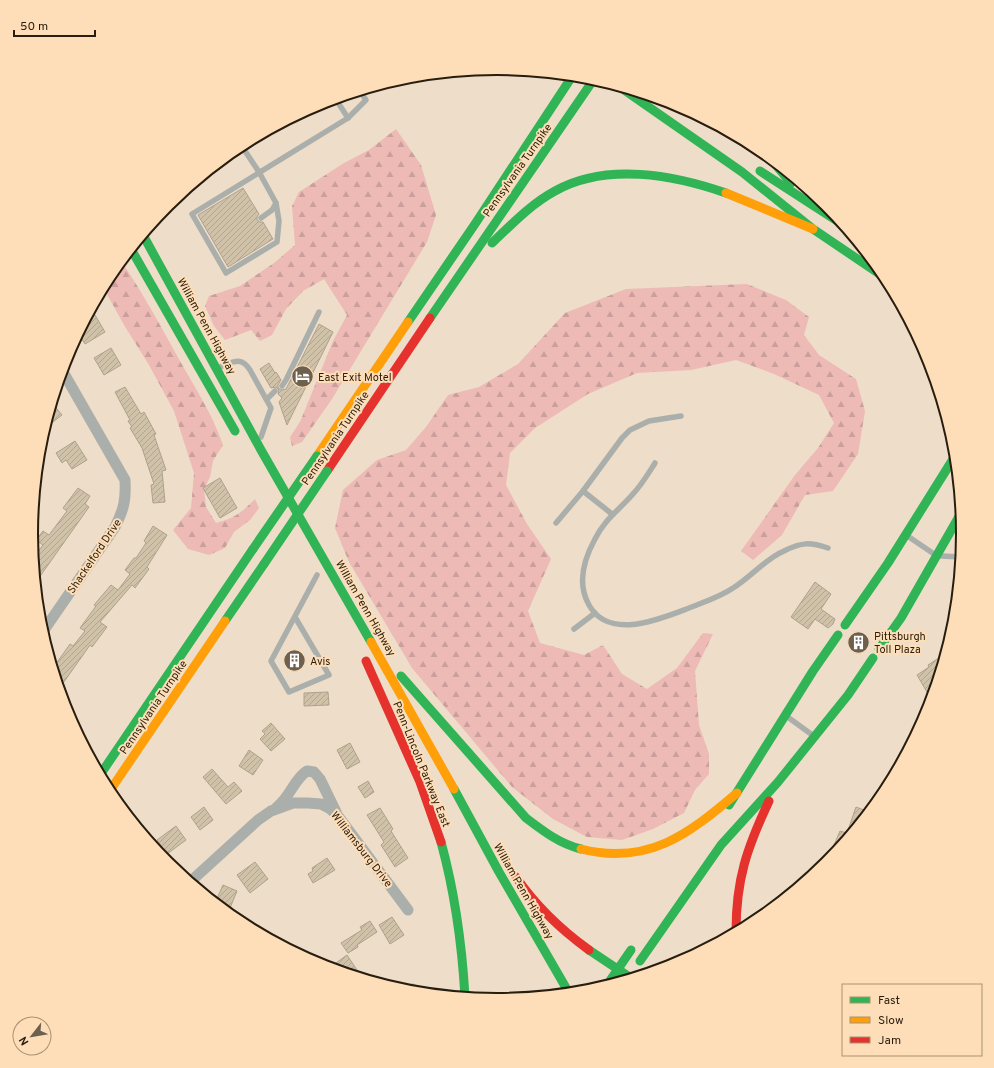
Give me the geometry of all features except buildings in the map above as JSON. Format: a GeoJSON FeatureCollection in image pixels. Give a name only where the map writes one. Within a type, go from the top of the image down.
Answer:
{"type":"FeatureCollection","features":[{"type":"Feature","properties":{"kind":"highway","name":"Pennsylvania Turnpike"},"geometry":{"type":"LineString","coordinates":[[103,770],[475,224],[570,81]]}},
{"type":"Feature","properties":{"kind":"highway","name":"Pennsylvania Turnpike"},"geometry":{"type":"LineString","coordinates":[[113,786],[590,85]]}},
{"type":"Feature","properties":{"kind":"highway"},"geometry":{"type":"LineString","coordinates":[[632,95],[742,172],[813,229],[871,268]]}},
{"type":"Feature","properties":{"kind":"highway"},"geometry":{"type":"LineString","coordinates":[[755,168],[827,215]]}},
{"type":"Feature","properties":{"kind":"highway"},"geometry":{"type":"LineString","coordinates":[[462,271],[521,216],[543,199],[565,186],[600,175],[636,174],[703,186],[726,192],[813,229]]}},
{"type":"Feature","properties":{"kind":"highway"},"geometry":{"type":"LineString","coordinates":[[792,182],[823,212]]}},
{"type":"Feature","properties":{"kind":"highway","name":"William Penn Highway"},"geometry":{"type":"LineString","coordinates":[[146,239],[258,445],[415,718],[499,872],[566,988]]}},
{"type":"Feature","properties":{"kind":"highway"},"geometry":{"type":"LineString","coordinates":[[134,254],[241,442]]}},
{"type":"Feature","properties":{"kind":"highway"},"geometry":{"type":"LineString","coordinates":[[845,626],[950,464]]}},
{"type":"Feature","properties":{"kind":"highway"},"geometry":{"type":"LineString","coordinates":[[276,502],[294,535]]}},
{"type":"Feature","properties":{"kind":"highway"},"geometry":{"type":"LineString","coordinates":[[879,649],[901,618],[956,522]]}},
{"type":"Feature","properties":{"kind":"highway"},"geometry":{"type":"LineString","coordinates":[[364,631],[518,810],[537,827],[558,842],[579,849],[602,854],[624,854],[646,851],[665,844],[685,832],[711,814],[737,793]]}},
{"type":"Feature","properties":{"kind":"highway"},"geometry":{"type":"LineString","coordinates":[[720,820],[838,635]]}},
{"type":"Feature","properties":{"kind":"highway","name":"Penn-Lincoln Parkway East"},"geometry":{"type":"LineString","coordinates":[[409,736],[365,658],[436,825],[454,901],[463,962],[465,992]]}},
{"type":"Feature","properties":{"kind":"highway"},"geometry":{"type":"LineString","coordinates":[[632,972],[721,845],[778,782],[848,695],[873,658]]}},
{"type":"Feature","properties":{"kind":"highway","name":"Penn-Lincoln Parkway East"},"geometry":{"type":"LineString","coordinates":[[415,718],[492,839]]}},
{"type":"Feature","properties":{"kind":"highway"},"geometry":{"type":"LineString","coordinates":[[736,926],[736,902],[740,872],[751,841],[778,782]]}},
{"type":"Feature","properties":{"kind":"highway"},"geometry":{"type":"LineString","coordinates":[[512,871],[536,905],[555,924],[579,944],[625,974]]}},
{"type":"Feature","properties":{"kind":"highway"},"geometry":{"type":"LineString","coordinates":[[612,978],[634,947]]}},
{"type":"Feature","properties":{"kind":"street","name":"Shackelford Drive"},"geometry":{"type":"LineString","coordinates":[[47,625],[115,527],[123,511],[126,496],[125,480],[66,377]]}},
{"type":"Feature","properties":{"kind":"street"},"geometry":{"type":"LineString","coordinates":[[271,811],[288,797],[301,775],[307,771],[314,772],[320,779],[338,816]]}},
{"type":"Feature","properties":{"kind":"street","name":"Williamsburg Drive"},"geometry":{"type":"LineString","coordinates":[[194,879],[258,820],[271,811],[293,804],[320,804],[329,808],[338,816],[408,910]]}},
{"type":"Feature","properties":{"kind":"lane"},"geometry":{"type":"LineString","coordinates":[[245,150],[260,172],[276,203],[279,221],[277,242],[226,273],[192,214],[253,177],[260,172],[348,118],[366,100],[363,95]]}},
{"type":"Feature","properties":{"kind":"lane"},"geometry":{"type":"LineString","coordinates":[[338,103],[348,118]]}},
{"type":"Feature","properties":{"kind":"lane"},"geometry":{"type":"LineString","coordinates":[[261,218],[272,210],[276,203]]}},
{"type":"Feature","properties":{"kind":"lane"},"geometry":{"type":"LineString","coordinates":[[282,386],[319,312]]}},
{"type":"Feature","properties":{"kind":"lane"},"geometry":{"type":"LineString","coordinates":[[217,369],[234,362],[244,362],[267,399],[271,408],[258,445]]}},
{"type":"Feature","properties":{"kind":"lane"},"geometry":{"type":"LineString","coordinates":[[267,399],[275,391]]}},
{"type":"Feature","properties":{"kind":"lane"},"geometry":{"type":"LineString","coordinates":[[556,523],[583,491],[622,438],[630,430],[649,421],[681,416]]}},
{"type":"Feature","properties":{"kind":"lane"},"geometry":{"type":"LineString","coordinates":[[655,463],[634,494],[612,514],[595,537],[588,552],[583,570],[584,593],[587,602],[595,613],[608,622],[629,625],[660,619],[726,593],[773,557],[784,551],[809,543],[828,548]]}},
{"type":"Feature","properties":{"kind":"lane"},"geometry":{"type":"LineString","coordinates":[[583,491],[612,514]]}},
{"type":"Feature","properties":{"kind":"lane"},"geometry":{"type":"LineString","coordinates":[[906,534],[936,556],[955,557]]}},
{"type":"Feature","properties":{"kind":"lane"},"geometry":{"type":"LineString","coordinates":[[295,618],[329,675],[289,692],[271,661],[317,575]]}},
{"type":"Feature","properties":{"kind":"lane"},"geometry":{"type":"LineString","coordinates":[[574,630],[595,613]]}},
{"type":"Feature","properties":{"kind":"lane"},"geometry":{"type":"LineString","coordinates":[[786,715],[815,736]]}},
{"type":"Feature","properties":{"kind":"green space"},"geometry":{"type":"Polygon","coordinates":[[[396,129],[421,165],[436,215],[427,242],[332,399],[302,442],[292,446],[290,437],[300,422],[333,341],[347,315],[324,279],[303,291],[286,309],[272,335],[260,341],[251,330],[225,340],[214,326],[205,306],[209,296],[240,286],[274,263],[295,245],[292,206],[299,192],[344,163],[369,150],[396,129]]]}},
{"type":"Feature","properties":{"kind":"green space"},"geometry":{"type":"Polygon","coordinates":[[[125,266],[203,402],[223,445],[213,461],[210,477],[204,489],[206,507],[216,523],[237,514],[255,499],[259,508],[250,520],[234,532],[225,548],[209,555],[188,549],[173,530],[191,508],[194,473],[174,411],[149,365],[106,293],[125,266]]]}},
{"type":"Feature","properties":{"kind":"green space"},"geometry":{"type":"Polygon","coordinates":[[[747,284],[786,300],[809,317],[804,335],[819,355],[856,379],[865,411],[858,454],[833,491],[805,495],[782,535],[753,560],[741,551],[795,475],[818,448],[834,423],[819,395],[774,374],[736,360],[691,370],[637,373],[588,394],[535,428],[510,453],[506,485],[527,524],[551,559],[528,611],[540,643],[584,655],[603,645],[622,674],[647,689],[677,668],[703,633],[713,634],[695,671],[699,725],[709,754],[709,774],[695,790],[684,813],[653,829],[622,840],[587,837],[553,819],[512,787],[412,668],[349,562],[335,528],[343,490],[377,460],[406,450],[426,427],[448,395],[479,387],[518,364],[565,313],[626,289],[747,284]]]}},
{"type":"Feature","properties":{"kind":"traffic: fast"},"geometry":{"type":"LineString","coordinates":[[408,322],[475,224],[569,81]]}},
{"type":"Feature","properties":{"kind":"traffic: fast"},"geometry":{"type":"LineString","coordinates":[[430,318],[590,85]]}},
{"type":"Feature","properties":{"kind":"traffic: fast"},"geometry":{"type":"LineString","coordinates":[[632,95],[742,172],[813,229],[871,268]]}},
{"type":"Feature","properties":{"kind":"traffic: fast"},"geometry":{"type":"LineString","coordinates":[[760,171],[827,214]]}},
{"type":"Feature","properties":{"kind":"traffic: fast"},"geometry":{"type":"LineString","coordinates":[[492,243],[522,215],[546,196],[575,182],[596,177],[618,174],[640,174],[685,181],[726,193]]}},
{"type":"Feature","properties":{"kind":"traffic: fast"},"geometry":{"type":"LineString","coordinates":[[788,180],[791,183]]}},
{"type":"Feature","properties":{"kind":"traffic: fast"},"geometry":{"type":"LineString","coordinates":[[145,239],[261,450],[371,642]]}},
{"type":"Feature","properties":{"kind":"traffic: fast"},"geometry":{"type":"LineString","coordinates":[[134,254],[235,431]]}},
{"type":"Feature","properties":{"kind":"traffic: fast"},"geometry":{"type":"LineString","coordinates":[[253,549],[317,456]]}},
{"type":"Feature","properties":{"kind":"traffic: fast"},"geometry":{"type":"LineString","coordinates":[[845,625],[888,563],[950,464]]}},
{"type":"Feature","properties":{"kind":"traffic: fast"},"geometry":{"type":"LineString","coordinates":[[264,564],[327,471]]}},
{"type":"Feature","properties":{"kind":"traffic: fast"},"geometry":{"type":"LineString","coordinates":[[879,649],[901,618],[956,522]]}},
{"type":"Feature","properties":{"kind":"traffic: fast"},"geometry":{"type":"LineString","coordinates":[[103,770],[253,549]]}},
{"type":"Feature","properties":{"kind":"traffic: fast"},"geometry":{"type":"LineString","coordinates":[[225,621],[264,564]]}},
{"type":"Feature","properties":{"kind":"traffic: fast"},"geometry":{"type":"LineString","coordinates":[[729,805],[813,671],[838,635]]}},
{"type":"Feature","properties":{"kind":"traffic: fast"},"geometry":{"type":"LineString","coordinates":[[640,961],[721,845],[778,782],[848,695],[873,658]]}},
{"type":"Feature","properties":{"kind":"traffic: fast"},"geometry":{"type":"LineString","coordinates":[[401,676],[526,818],[545,832],[566,844],[581,849]]}},
{"type":"Feature","properties":{"kind":"traffic: fast"},"geometry":{"type":"LineString","coordinates":[[454,789],[499,872],[566,988]]}},
{"type":"Feature","properties":{"kind":"traffic: fast"},"geometry":{"type":"LineString","coordinates":[[441,842],[457,919],[465,992]]}},
{"type":"Feature","properties":{"kind":"traffic: fast"},"geometry":{"type":"LineString","coordinates":[[589,950],[626,974]]}},
{"type":"Feature","properties":{"kind":"traffic: fast"},"geometry":{"type":"LineString","coordinates":[[612,978],[631,950]]}},
{"type":"Feature","properties":{"kind":"traffic: slow"},"geometry":{"type":"LineString","coordinates":[[726,193],[813,229]]}},
{"type":"Feature","properties":{"kind":"traffic: slow"},"geometry":{"type":"LineString","coordinates":[[317,456],[408,322]]}},
{"type":"Feature","properties":{"kind":"traffic: slow"},"geometry":{"type":"LineString","coordinates":[[113,786],[225,621]]}},
{"type":"Feature","properties":{"kind":"traffic: slow"},"geometry":{"type":"LineString","coordinates":[[371,642],[454,789]]}},
{"type":"Feature","properties":{"kind":"traffic: slow"},"geometry":{"type":"LineString","coordinates":[[581,849],[605,853],[627,853],[647,850],[666,843],[684,833],[702,821],[737,793]]}},
{"type":"Feature","properties":{"kind":"traffic: jam"},"geometry":{"type":"LineString","coordinates":[[327,471],[430,318]]}},
{"type":"Feature","properties":{"kind":"traffic: jam"},"geometry":{"type":"LineString","coordinates":[[366,661],[420,782],[441,842]]}},
{"type":"Feature","properties":{"kind":"traffic: jam"},"geometry":{"type":"LineString","coordinates":[[736,926],[738,896],[744,864],[769,801]]}},
{"type":"Feature","properties":{"kind":"traffic: jam"},"geometry":{"type":"LineString","coordinates":[[516,877],[532,898],[549,916],[568,934],[589,950]]}},
{"type":"Feature","properties":{"kind":"place","name":"East Exit Motel"},"geometry":{"type":"Point","coordinates":[302,377]}},
{"type":"Feature","properties":{"kind":"place","name":"Pittsburgh Toll Plaza"},"geometry":{"type":"Point","coordinates":[859,642]}},
{"type":"Feature","properties":{"kind":"place","name":"Avis"},"geometry":{"type":"Point","coordinates":[294,661]}}]}
